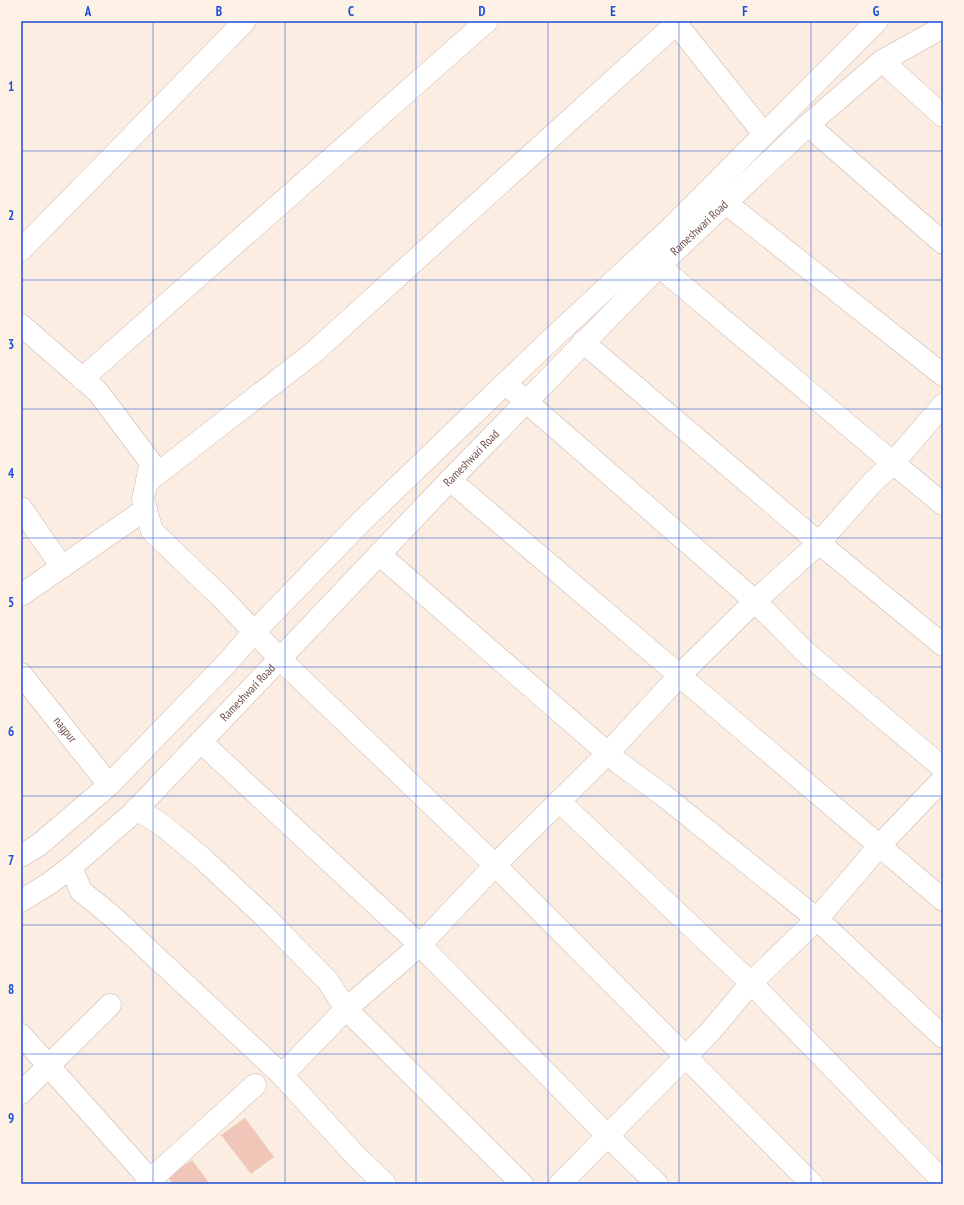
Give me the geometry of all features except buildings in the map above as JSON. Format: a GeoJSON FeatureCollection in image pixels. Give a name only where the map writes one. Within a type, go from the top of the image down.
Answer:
{"type":"FeatureCollection","features":[{"type":"Feature","properties":{"kind":"street"},"geometry":{"type":"LineString","coordinates":[[21,250],[244,21]]}},
{"type":"Feature","properties":{"kind":"street"},"geometry":{"type":"LineString","coordinates":[[82,379],[487,21]]}},
{"type":"Feature","properties":{"kind":"street"},"geometry":{"type":"LineString","coordinates":[[21,856],[40,844],[109,785],[362,521],[506,384],[719,195],[764,134],[877,21]]}},
{"type":"Feature","properties":{"kind":"street"},"geometry":{"type":"LineString","coordinates":[[147,482],[313,353],[676,22],[764,134]]}},
{"type":"Feature","properties":{"kind":"street","name":"Rameshwari Road"},"geometry":{"type":"LineString","coordinates":[[21,901],[50,883],[71,867],[136,809],[280,660],[450,480],[658,266],[719,195],[808,125],[882,61],[939,29]]}},
{"type":"Feature","properties":{"kind":"street"},"geometry":{"type":"LineString","coordinates":[[882,61],[943,116]]}},
{"type":"Feature","properties":{"kind":"street"},"geometry":{"type":"LineString","coordinates":[[808,125],[943,243]]}},
{"type":"Feature","properties":{"kind":"street"},"geometry":{"type":"LineString","coordinates":[[719,195],[943,375]]}},
{"type":"Feature","properties":{"kind":"street"},"geometry":{"type":"LineString","coordinates":[[658,266],[943,504]]}},
{"type":"Feature","properties":{"kind":"street"},"geometry":{"type":"LineString","coordinates":[[21,326],[98,392],[151,463],[143,499],[152,531],[254,632],[280,660],[495,865],[812,1184]]}},
{"type":"Feature","properties":{"kind":"street"},"geometry":{"type":"LineString","coordinates":[[583,342],[819,543],[943,644]]}},
{"type":"Feature","properties":{"kind":"street"},"geometry":{"type":"LineString","coordinates":[[506,384],[755,601],[804,651],[943,768]]}},
{"type":"Feature","properties":{"kind":"street"},"geometry":{"type":"LineString","coordinates":[[282,1075],[346,1009],[420,945],[495,865],[608,753],[680,675],[755,601],[819,543],[870,484],[894,463],[943,405]]}},
{"type":"Feature","properties":{"kind":"street"},"geometry":{"type":"LineString","coordinates":[[450,480],[943,900]]}},
{"type":"Feature","properties":{"kind":"street"},"geometry":{"type":"LineString","coordinates":[[21,508],[62,567]]}},
{"type":"Feature","properties":{"kind":"street"},"geometry":{"type":"LineString","coordinates":[[21,595],[146,509]]}},
{"type":"Feature","properties":{"kind":"street"},"geometry":{"type":"LineString","coordinates":[[379,554],[608,753],[664,795],[817,919],[943,1037]]}},
{"type":"Feature","properties":{"kind":"street","name":"nagpur"},"geometry":{"type":"LineString","coordinates":[[21,674],[109,785]]}},
{"type":"Feature","properties":{"kind":"street"},"geometry":{"type":"LineString","coordinates":[[201,742],[420,945],[657,1184]]}},
{"type":"Feature","properties":{"kind":"street"},"geometry":{"type":"LineString","coordinates":[[560,1184],[710,1032],[751,983],[817,919],[880,845],[943,779]]}},
{"type":"Feature","properties":{"kind":"street"},"geometry":{"type":"LineString","coordinates":[[559,801],[751,983],[936,1177]]}},
{"type":"Feature","properties":{"kind":"street"},"geometry":{"type":"LineString","coordinates":[[136,809],[161,824],[202,858],[263,915],[328,981],[346,1009],[522,1184]]}},
{"type":"Feature","properties":{"kind":"street"},"geometry":{"type":"LineString","coordinates":[[71,867],[81,891],[113,917],[282,1075],[354,1154],[385,1184]]}},
{"type":"Feature","properties":{"kind":"street"},"geometry":{"type":"LineString","coordinates":[[21,1093],[50,1067],[110,1005]]}},
{"type":"Feature","properties":{"kind":"street"},"geometry":{"type":"LineString","coordinates":[[21,1035],[150,1183],[256,1085]]}}]}
